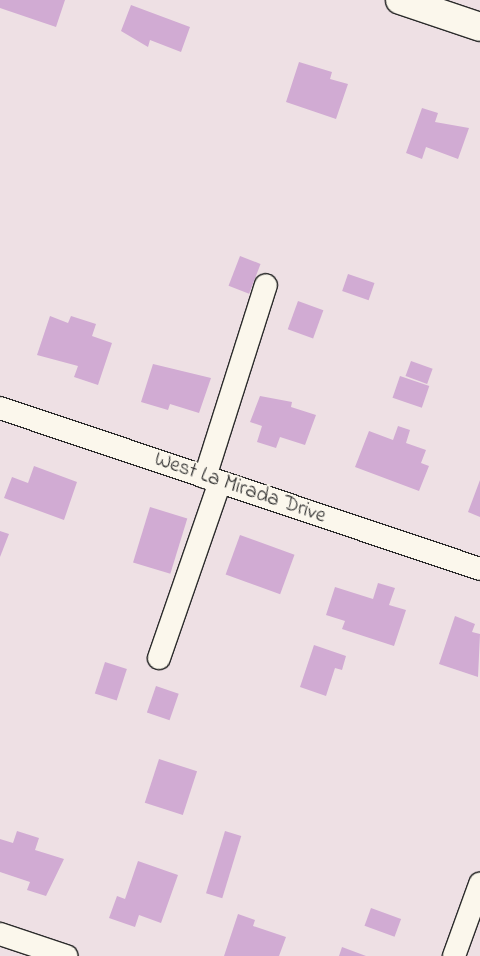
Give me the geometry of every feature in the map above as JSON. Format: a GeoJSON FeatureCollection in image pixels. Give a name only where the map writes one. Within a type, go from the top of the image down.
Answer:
{"type":"FeatureCollection","features":[{"type":"Feature","properties":{"kind":"main road"},"geometry":{"type":"LineString","coordinates":[[400,0],[480,27]]}},
{"type":"Feature","properties":{"kind":"street"},"geometry":{"type":"LineString","coordinates":[[159,658],[213,479],[266,285]]}},
{"type":"Feature","properties":{"kind":"street","name":"West La Mirada Drive"},"geometry":{"type":"LineString","coordinates":[[0,408],[480,569]]}},
{"type":"Feature","properties":{"kind":"street"},"geometry":{"type":"LineString","coordinates":[[454,956],[480,884]]}},
{"type":"Feature","properties":{"kind":"street"},"geometry":{"type":"LineString","coordinates":[[0,934],[66,956]]}},
{"type":"Feature","properties":{"kind":"building"},"geometry":{"type":"Polygon","coordinates":[[[0,0],[65,0],[56,27],[0,8],[0,0]]]}},
{"type":"Feature","properties":{"kind":"building"},"geometry":{"type":"Polygon","coordinates":[[[131,5],[190,27],[181,52],[150,40],[148,47],[121,31],[131,5]]]}},
{"type":"Feature","properties":{"kind":"building"},"geometry":{"type":"Polygon","coordinates":[[[299,62],[332,72],[330,79],[348,84],[336,119],[286,102],[299,62]]]}},
{"type":"Feature","properties":{"kind":"building"},"geometry":{"type":"Polygon","coordinates":[[[422,108],[438,113],[435,122],[469,128],[458,159],[426,147],[422,159],[406,153],[422,108]]]}},
{"type":"Feature","properties":{"kind":"building"},"geometry":{"type":"Polygon","coordinates":[[[240,256],[261,264],[249,294],[229,286],[240,256]]]}},
{"type":"Feature","properties":{"kind":"building"},"geometry":{"type":"Polygon","coordinates":[[[348,274],[374,283],[369,300],[342,291],[348,274]]]}},
{"type":"Feature","properties":{"kind":"building"},"geometry":{"type":"Polygon","coordinates":[[[298,301],[323,310],[313,338],[288,329],[298,301]]]}},
{"type":"Feature","properties":{"kind":"building"},"geometry":{"type":"Polygon","coordinates":[[[50,316],[68,323],[71,316],[96,324],[92,336],[112,343],[98,385],[74,377],[78,366],[37,355],[50,316]]]}},
{"type":"Feature","properties":{"kind":"building"},"geometry":{"type":"Polygon","coordinates":[[[411,361],[433,369],[427,384],[406,376],[411,361]]]}},
{"type":"Feature","properties":{"kind":"building"},"geometry":{"type":"Polygon","coordinates":[[[153,364],[211,378],[199,413],[170,404],[168,410],[141,402],[153,364]]]}},
{"type":"Feature","properties":{"kind":"building"},"geometry":{"type":"Polygon","coordinates":[[[400,376],[429,386],[422,408],[393,398],[400,376]]]}},
{"type":"Feature","properties":{"kind":"building"},"geometry":{"type":"Polygon","coordinates":[[[260,396],[292,402],[291,407],[316,415],[305,445],[280,437],[276,448],[257,442],[262,426],[250,422],[260,396]]]}},
{"type":"Feature","properties":{"kind":"building"},"geometry":{"type":"Polygon","coordinates":[[[398,426],[410,430],[406,443],[426,450],[421,463],[429,466],[419,491],[355,467],[369,431],[393,440],[398,426]]]}},
{"type":"Feature","properties":{"kind":"building"},"geometry":{"type":"Polygon","coordinates":[[[34,466],[77,482],[64,520],[4,498],[12,477],[28,483],[34,466]]]}},
{"type":"Feature","properties":{"kind":"building"},"geometry":{"type":"Polygon","coordinates":[[[480,480],[480,517],[468,512],[480,480]]]}},
{"type":"Feature","properties":{"kind":"building"},"geometry":{"type":"Polygon","coordinates":[[[150,507],[187,518],[170,574],[133,562],[150,507]]]}},
{"type":"Feature","properties":{"kind":"building"},"geometry":{"type":"Polygon","coordinates":[[[0,531],[9,534],[0,557],[0,531]]]}},
{"type":"Feature","properties":{"kind":"building"},"geometry":{"type":"Polygon","coordinates":[[[240,535],[295,555],[280,594],[226,574],[240,535]]]}},
{"type":"Feature","properties":{"kind":"building"},"geometry":{"type":"Polygon","coordinates":[[[378,583],[395,588],[389,605],[406,610],[394,646],[342,629],[345,621],[326,615],[335,587],[373,599],[378,583]]]}},
{"type":"Feature","properties":{"kind":"building"},"geometry":{"type":"Polygon","coordinates":[[[455,616],[475,624],[472,632],[480,634],[478,677],[439,664],[455,616]]]}},
{"type":"Feature","properties":{"kind":"building"},"geometry":{"type":"Polygon","coordinates":[[[314,645],[346,656],[342,670],[335,668],[326,696],[300,687],[314,645]]]}},
{"type":"Feature","properties":{"kind":"building"},"geometry":{"type":"Polygon","coordinates":[[[105,662],[127,669],[117,700],[95,693],[105,662]]]}},
{"type":"Feature","properties":{"kind":"building"},"geometry":{"type":"Polygon","coordinates":[[[156,686],[179,694],[170,720],[147,712],[156,686]]]}},
{"type":"Feature","properties":{"kind":"building"},"geometry":{"type":"Polygon","coordinates":[[[159,759],[197,771],[183,815],[145,803],[159,759]]]}},
{"type":"Feature","properties":{"kind":"building"},"geometry":{"type":"Polygon","coordinates":[[[17,831],[39,838],[35,850],[64,859],[46,896],[27,890],[30,882],[0,872],[0,839],[13,843],[17,831]]]}},
{"type":"Feature","properties":{"kind":"building"},"geometry":{"type":"Polygon","coordinates":[[[225,831],[241,836],[222,898],[206,893],[225,831]]]}},
{"type":"Feature","properties":{"kind":"building"},"geometry":{"type":"Polygon","coordinates":[[[138,861],[178,875],[161,923],[139,915],[135,927],[109,918],[117,896],[125,899],[138,861]]]}},
{"type":"Feature","properties":{"kind":"building"},"geometry":{"type":"Polygon","coordinates":[[[371,908],[401,919],[395,937],[365,926],[371,908]]]}},
{"type":"Feature","properties":{"kind":"building"},"geometry":{"type":"Polygon","coordinates":[[[238,914],[255,920],[253,926],[286,937],[279,956],[224,956],[238,914]]]}},
{"type":"Feature","properties":{"kind":"building"},"geometry":{"type":"Polygon","coordinates":[[[342,947],[366,956],[339,956],[342,947]]]}}]}
